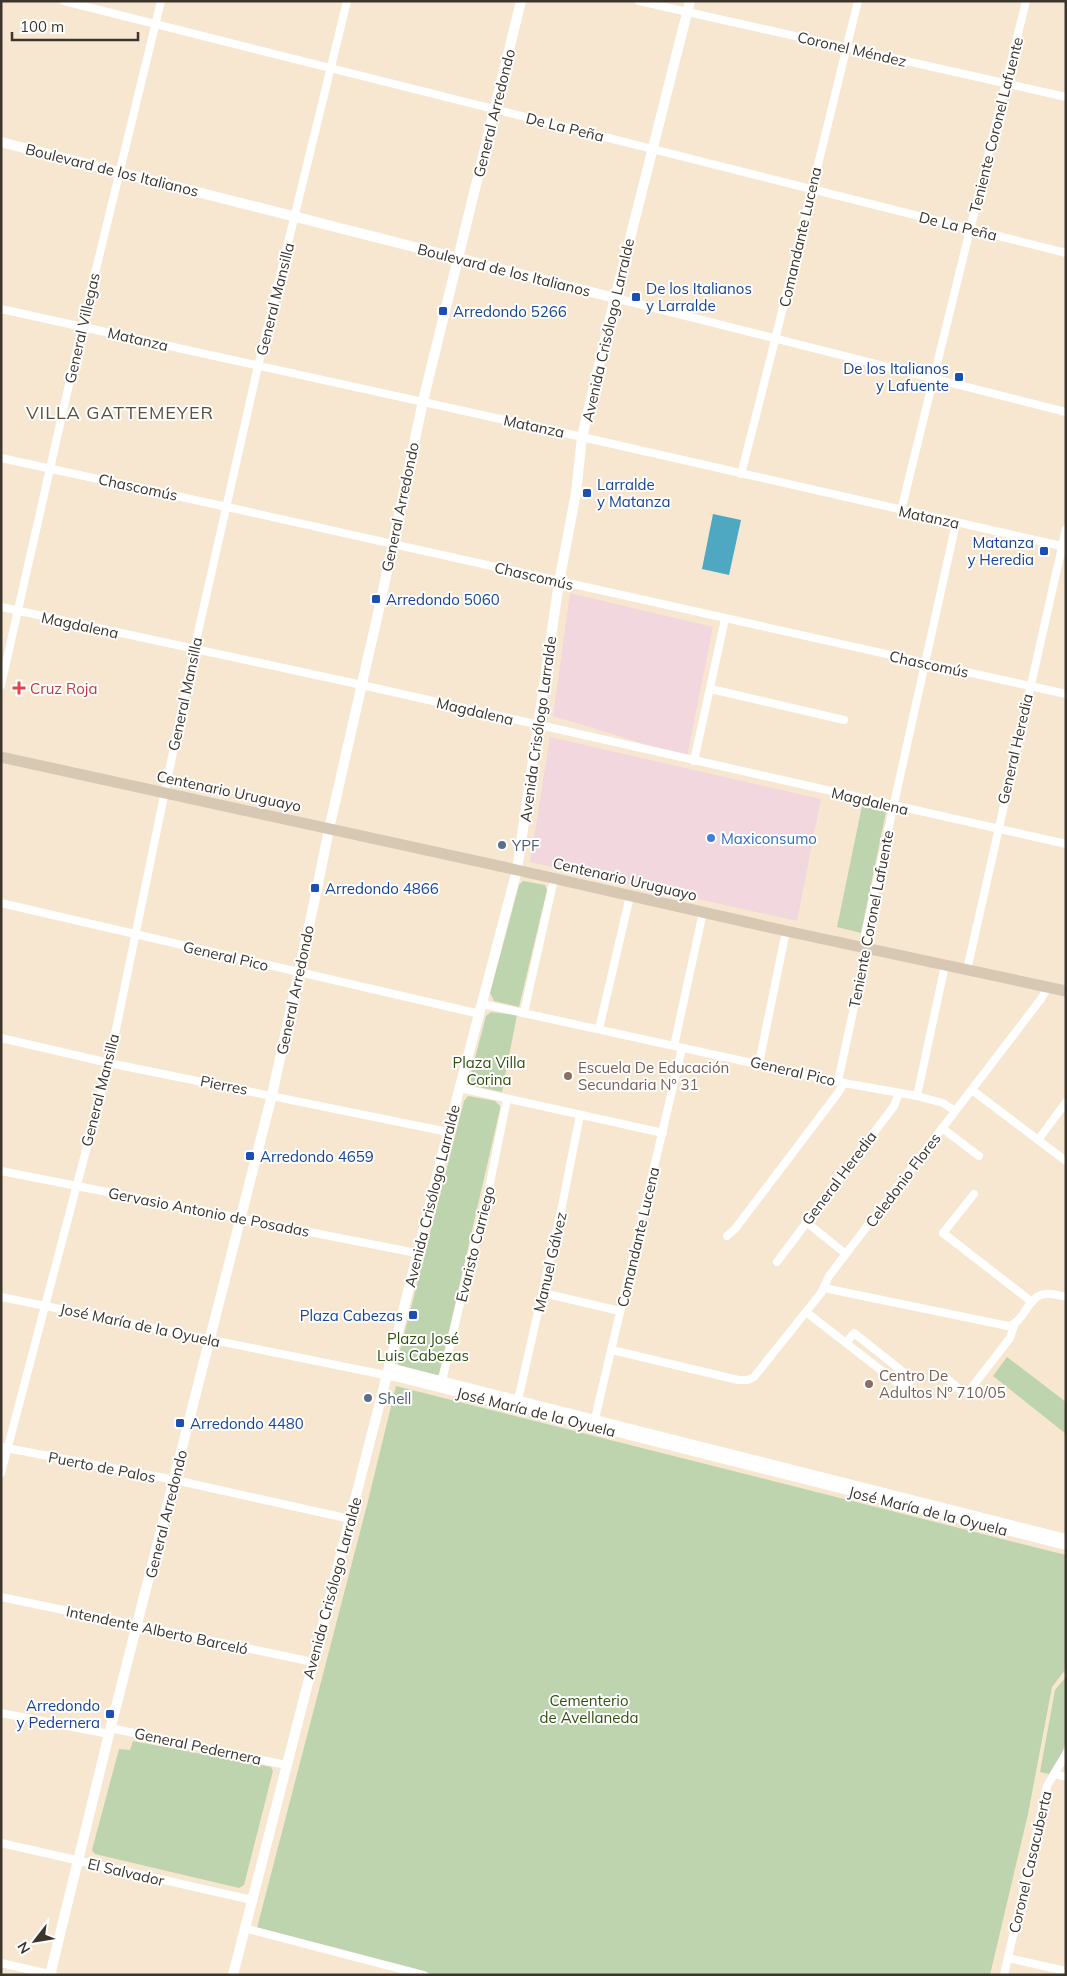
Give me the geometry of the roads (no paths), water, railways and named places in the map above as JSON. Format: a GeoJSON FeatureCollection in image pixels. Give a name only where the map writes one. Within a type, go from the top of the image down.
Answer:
{"type":"FeatureCollection","features":[{"type":"Feature","properties":{"kind":"main road","name":"Centenario Uruguayo"},"geometry":{"type":"LineString","coordinates":[[1,757],[1066,991]]}},
{"type":"Feature","properties":{"kind":"street","name":"De La Peña"},"geometry":{"type":"LineString","coordinates":[[64,1],[1066,253]]}},
{"type":"Feature","properties":{"kind":"street","name":"General Villegas"},"geometry":{"type":"LineString","coordinates":[[1,685],[118,172],[161,1]]}},
{"type":"Feature","properties":{"kind":"street","name":"General Mansilla"},"geometry":{"type":"LineString","coordinates":[[1,1473],[4,1448],[109,1062],[194,650],[258,366],[347,1]]}},
{"type":"Feature","properties":{"kind":"street","name":"General Arredondo"},"geometry":{"type":"LineString","coordinates":[[51,1974],[109,1731],[138,1626],[272,1095],[423,401],[521,1]]}},
{"type":"Feature","properties":{"kind":"street","name":"Coronel Méndez"},"geometry":{"type":"LineString","coordinates":[[638,1],[689,6],[847,47],[1066,97]]}},
{"type":"Feature","properties":{"kind":"street","name":"Comandante Lucena"},"geometry":{"type":"LineString","coordinates":[[741,474],[776,339],[858,1]]}},
{"type":"Feature","properties":{"kind":"street","name":"Teniente Coronel Lafuente"},"geometry":{"type":"LineString","coordinates":[[901,511],[1026,1]]}},
{"type":"Feature","properties":{"kind":"street","name":"Avenida Crisólogo Larralde"},"geometry":{"type":"LineString","coordinates":[[233,1975],[388,1371],[416,1254],[517,870],[560,582],[576,493],[582,436],[614,298],[689,6]]}},
{"type":"Feature","properties":{"kind":"street","name":"Boulevard de los Italianos"},"geometry":{"type":"LineString","coordinates":[[1,142],[1066,412]]}},
{"type":"Feature","properties":{"kind":"street","name":"Matanza"},"geometry":{"type":"LineString","coordinates":[[1,309],[582,436],[901,511],[1064,546]]}},
{"type":"Feature","properties":{"kind":"street","name":"Chascomús"},"geometry":{"type":"LineString","coordinates":[[1,458],[1066,694]]}},
{"type":"Feature","properties":{"kind":"street","name":"Teniente Coronel Lafuente"},"geometry":{"type":"LineString","coordinates":[[727,1236],[736,1229],[838,1093],[863,966],[864,947],[893,806],[956,523]]}},
{"type":"Feature","properties":{"kind":"street","name":"General Heredia"},"geometry":{"type":"LineString","coordinates":[[967,970],[997,829],[1064,546],[1066,529]]}},
{"type":"Feature","properties":{"kind":"street","name":"Magdalena"},"geometry":{"type":"LineString","coordinates":[[1,607],[362,685],[1066,844]]}},
{"type":"Feature","properties":{"kind":"street"},"geometry":{"type":"LineString","coordinates":[[694,761],[725,619]]}},
{"type":"Feature","properties":{"kind":"street"},"geometry":{"type":"LineString","coordinates":[[711,689],[844,720]]}},
{"type":"Feature","properties":{"kind":"street"},"geometry":{"type":"LineString","coordinates":[[524,1012],[554,879]]}},
{"type":"Feature","properties":{"kind":"street"},"geometry":{"type":"LineString","coordinates":[[599,1029],[630,896]]}},
{"type":"Feature","properties":{"kind":"street","name":"General Pico"},"geometry":{"type":"LineString","coordinates":[[1,903],[299,973],[481,1009],[524,1012],[841,1082],[917,1096],[943,1103],[955,1111]]}},
{"type":"Feature","properties":{"kind":"street"},"geometry":{"type":"LineString","coordinates":[[674,1046],[703,912]]}},
{"type":"Feature","properties":{"kind":"street"},"geometry":{"type":"LineString","coordinates":[[759,1063],[786,931]]}},
{"type":"Feature","properties":{"kind":"street"},"geometry":{"type":"LineString","coordinates":[[917,1096],[945,965]]}},
{"type":"Feature","properties":{"kind":"street","name":"Celedonio Flores"},"geometry":{"type":"LineString","coordinates":[[612,1350],[738,1380],[748,1380],[759,1373],[824,1288],[829,1276],[972,1090],[1048,987]]}},
{"type":"Feature","properties":{"kind":"street","name":"Pierres"},"geometry":{"type":"LineString","coordinates":[[1,1038],[448,1132]]}},
{"type":"Feature","properties":{"kind":"street","name":"Comandante Lucena"},"geometry":{"type":"LineString","coordinates":[[594,1423],[682,1048]]}},
{"type":"Feature","properties":{"kind":"street"},"geometry":{"type":"LineString","coordinates":[[460,1088],[663,1133]]}},
{"type":"Feature","properties":{"kind":"street"},"geometry":{"type":"LineString","coordinates":[[972,1090],[1066,1162]]}},
{"type":"Feature","properties":{"kind":"street","name":"General Heredia"},"geometry":{"type":"LineString","coordinates":[[777,1262],[894,1106],[899,1093]]}},
{"type":"Feature","properties":{"kind":"street","name":"Evaristo Carriego"},"geometry":{"type":"LineString","coordinates":[[441,1385],[488,1193],[507,1099]]}},
{"type":"Feature","properties":{"kind":"street"},"geometry":{"type":"LineString","coordinates":[[1038,1140],[1066,1102]]}},
{"type":"Feature","properties":{"kind":"street","name":"Manuel Gálvez"},"geometry":{"type":"LineString","coordinates":[[517,1404],[562,1206],[580,1115]]}},
{"type":"Feature","properties":{"kind":"street"},"geometry":{"type":"LineString","coordinates":[[942,1128],[979,1156]]}},
{"type":"Feature","properties":{"kind":"street","name":"Gervasio Antonio de Posadas"},"geometry":{"type":"LineString","coordinates":[[1,1172],[416,1254]]}},
{"type":"Feature","properties":{"kind":"street"},"geometry":{"type":"LineString","coordinates":[[974,1194],[943,1233],[1032,1302]]}},
{"type":"Feature","properties":{"kind":"street"},"geometry":{"type":"LineString","coordinates":[[806,1222],[846,1254]]}},
{"type":"Feature","properties":{"kind":"street"},"geometry":{"type":"LineString","coordinates":[[824,1288],[1001,1326],[1015,1323]]}},
{"type":"Feature","properties":{"kind":"street"},"geometry":{"type":"LineString","coordinates":[[543,1293],[620,1312]]}},
{"type":"Feature","properties":{"kind":"street"},"geometry":{"type":"LineString","coordinates":[[945,1377],[963,1392],[969,1391],[1010,1338],[1015,1323],[1037,1296],[1045,1294],[1066,1297]]}},
{"type":"Feature","properties":{"kind":"street","name":"José María de la Oyuela"},"geometry":{"type":"LineString","coordinates":[[1,1296],[210,1339],[388,1371],[1066,1538]]}},
{"type":"Feature","properties":{"kind":"street"},"geometry":{"type":"LineString","coordinates":[[806,1312],[904,1388],[912,1378],[854,1333],[846,1343]]}},
{"type":"Feature","properties":{"kind":"street","name":"José María de la Oyuela"},"geometry":{"type":"LineString","coordinates":[[594,1423],[1066,1546]]}},
{"type":"Feature","properties":{"kind":"street","name":"Puerto de Palos"},"geometry":{"type":"LineString","coordinates":[[4,1448],[175,1480],[350,1519]]}},
{"type":"Feature","properties":{"kind":"street","name":"Intendente Alberto Barceló"},"geometry":{"type":"LineString","coordinates":[[1,1597],[313,1662]]}},
{"type":"Feature","properties":{"kind":"street","name":"General Pedernera"},"geometry":{"type":"LineString","coordinates":[[1,1712],[286,1765]]}},
{"type":"Feature","properties":{"kind":"street","name":"Coronel Casacuberta"},"geometry":{"type":"LineString","coordinates":[[1004,1975],[1047,1786],[1066,1754]]}},
{"type":"Feature","properties":{"kind":"street"},"geometry":{"type":"LineString","coordinates":[[1055,1774],[1066,1777]]}},
{"type":"Feature","properties":{"kind":"street","name":"El Salvador"},"geometry":{"type":"LineString","coordinates":[[1,1843],[252,1900]]}},
{"type":"Feature","properties":{"kind":"street"},"geometry":{"type":"LineString","coordinates":[[244,1928],[424,1975]]}},
{"type":"Feature","properties":{"kind":"street"},"geometry":{"type":"LineString","coordinates":[[1008,1958],[1066,1971]]}},
{"type":"Feature","properties":{"kind":"street"},"geometry":{"type":"LineString","coordinates":[[1,1963],[51,1974]]}},
{"type":"Feature","properties":{"kind":"street"},"geometry":{"type":"LineString","coordinates":[[386,1975],[389,1966]]}},
{"type":"Feature","properties":{"kind":"water"},"geometry":{"type":"Polygon","coordinates":[[[713,514],[741,520],[729,575],[702,569],[713,514]]]}},
{"type":"Feature","properties":{"kind":"place","name":"De los Italianos y Larralde"},"geometry":{"type":"Point","coordinates":[636,297]}},
{"type":"Feature","properties":{"kind":"place","name":"Arredondo 5266"},"geometry":{"type":"Point","coordinates":[443,311]}},
{"type":"Feature","properties":{"kind":"place","name":"De los Italianos y Lafuente"},"geometry":{"type":"Point","coordinates":[959,377]}},
{"type":"Feature","properties":{"kind":"place","name":"Larralde y Matanza"},"geometry":{"type":"Point","coordinates":[587,493]}},
{"type":"Feature","properties":{"kind":"place","name":"Matanza y Heredia"},"geometry":{"type":"Point","coordinates":[1044,551]}},
{"type":"Feature","properties":{"kind":"place","name":"Arredondo 5060"},"geometry":{"type":"Point","coordinates":[376,599]}},
{"type":"Feature","properties":{"kind":"place","name":"Cruz Roja"},"geometry":{"type":"Point","coordinates":[19,688]}},
{"type":"Feature","properties":{"kind":"place","name":"Maxiconsumo"},"geometry":{"type":"Point","coordinates":[711,838]}},
{"type":"Feature","properties":{"kind":"place","name":"YPF"},"geometry":{"type":"Point","coordinates":[502,845]}},
{"type":"Feature","properties":{"kind":"place","name":"Arredondo 4866"},"geometry":{"type":"Point","coordinates":[315,888]}},
{"type":"Feature","properties":{"kind":"place","name":"Escuela De Educación Secundaria Nº 31"},"geometry":{"type":"Point","coordinates":[568,1076]}},
{"type":"Feature","properties":{"kind":"place","name":"Arredondo 4659"},"geometry":{"type":"Point","coordinates":[250,1156]}},
{"type":"Feature","properties":{"kind":"place","name":"Plaza Cabezas"},"geometry":{"type":"Point","coordinates":[413,1315]}},
{"type":"Feature","properties":{"kind":"place","name":"Centro De Adultos Nº 710/05"},"geometry":{"type":"Point","coordinates":[869,1384]}},
{"type":"Feature","properties":{"kind":"place","name":"Shell"},"geometry":{"type":"Point","coordinates":[368,1398]}},
{"type":"Feature","properties":{"kind":"place","name":"Arredondo 4480"},"geometry":{"type":"Point","coordinates":[180,1423]}},
{"type":"Feature","properties":{"kind":"place","name":"Arredondo y Pedernera"},"geometry":{"type":"Point","coordinates":[110,1714]}},
{"type":"Feature","properties":{"kind":"district","name":"VILLA GATTEMEYER"},"geometry":{"type":"Point","coordinates":[120,412]}},
{"type":"Feature","properties":{"kind":"park label","name":"Plaza Villa Corina"},"geometry":{"type":"Point","coordinates":[489,1070]}},
{"type":"Feature","properties":{"kind":"park label","name":"Plaza José Luis Cabezas"},"geometry":{"type":"Point","coordinates":[423,1346]}},
{"type":"Feature","properties":{"kind":"park label","name":"Cementerio de Avellaneda"},"geometry":{"type":"Point","coordinates":[589,1708]}}]}
